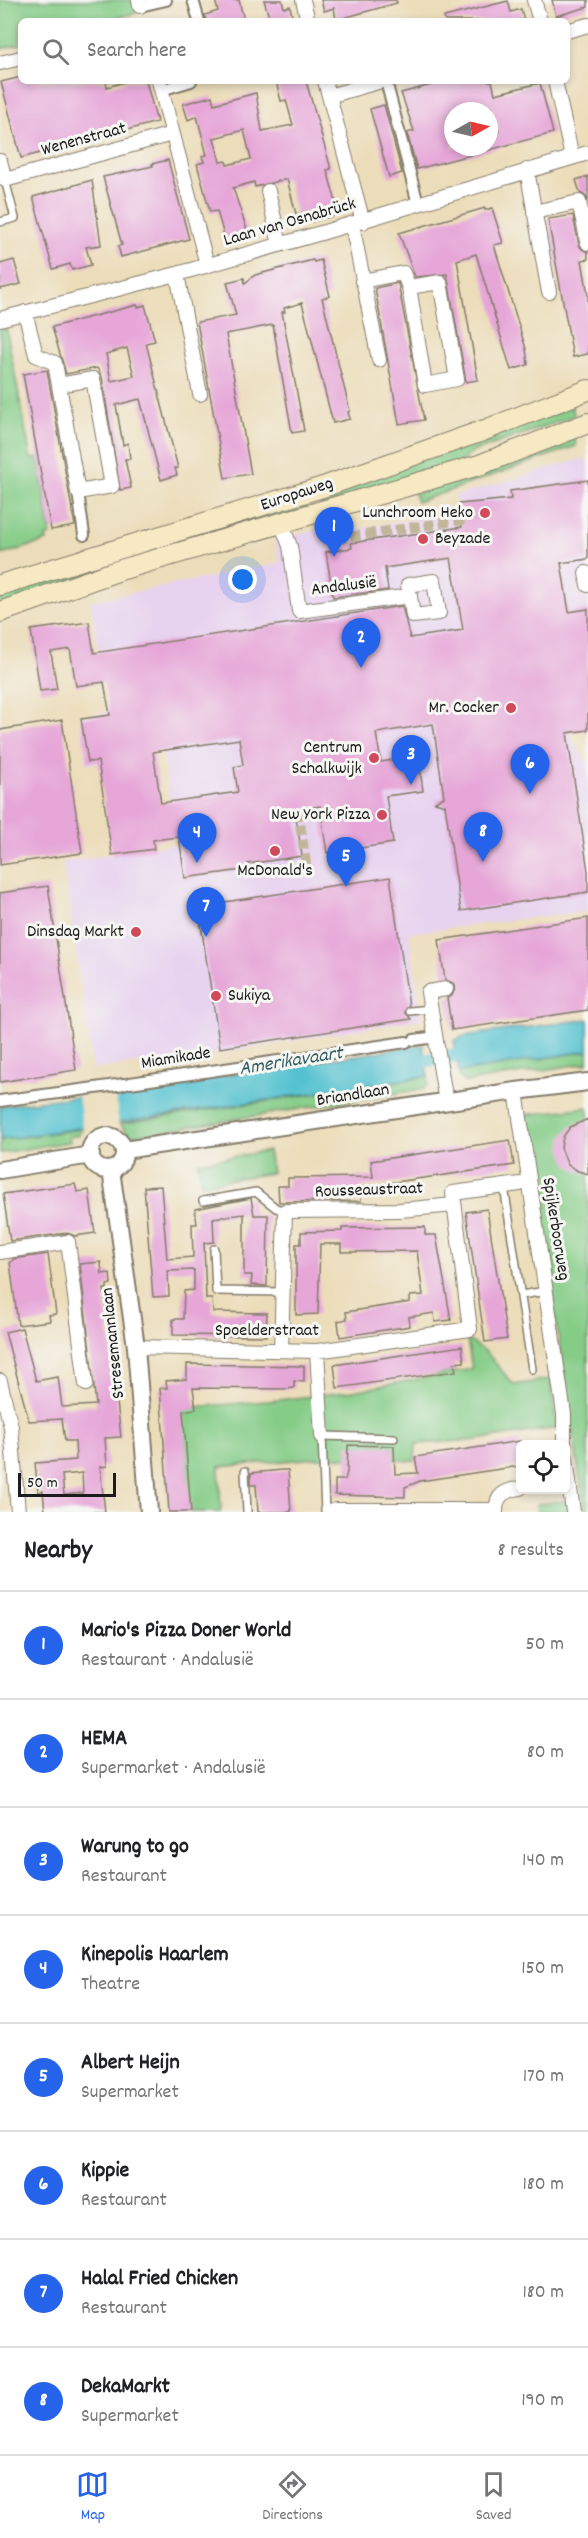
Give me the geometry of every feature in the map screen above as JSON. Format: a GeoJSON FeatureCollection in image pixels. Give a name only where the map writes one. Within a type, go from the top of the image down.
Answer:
{"type":"FeatureCollection","features":[{"type":"Feature","properties":{"kind":"main road","name":"Europaweg"},"geometry":{"type":"LineString","coordinates":[[0,585],[326,486],[485,430],[588,390]]}},
{"type":"Feature","properties":{"kind":"main road","name":"Europaweg"},"geometry":{"type":"LineString","coordinates":[[0,612],[117,571],[282,525],[479,465],[588,423]]}},
{"type":"Feature","properties":{"kind":"street"},"geometry":{"type":"LineString","coordinates":[[140,3],[166,0]]}},
{"type":"Feature","properties":{"kind":"street"},"geometry":{"type":"LineString","coordinates":[[193,0],[198,18]]}},
{"type":"Feature","properties":{"kind":"street"},"geometry":{"type":"LineString","coordinates":[[303,0],[307,18]]}},
{"type":"Feature","properties":{"kind":"street"},"geometry":{"type":"LineString","coordinates":[[534,0],[539,18]]}},
{"type":"Feature","properties":{"kind":"street"},"geometry":{"type":"LineString","coordinates":[[570,30],[588,25]]}},
{"type":"Feature","properties":{"kind":"street"},"geometry":{"type":"LineString","coordinates":[[0,63],[18,59]]}},
{"type":"Feature","properties":{"kind":"street"},"geometry":{"type":"LineString","coordinates":[[326,84],[357,223],[362,281],[380,360]]}},
{"type":"Feature","properties":{"kind":"street"},"geometry":{"type":"LineString","coordinates":[[329,96],[371,84]]}},
{"type":"Feature","properties":{"kind":"street"},"geometry":{"type":"LineString","coordinates":[[387,84],[418,204]]}},
{"type":"Feature","properties":{"kind":"street"},"geometry":{"type":"LineString","coordinates":[[556,84],[573,157]]}},
{"type":"Feature","properties":{"kind":"street"},"geometry":{"type":"LineString","coordinates":[[160,85],[207,265]]}},
{"type":"Feature","properties":{"kind":"street","name":"Wenenstraat"},"geometry":{"type":"LineString","coordinates":[[5,180],[172,134]]}},
{"type":"Feature","properties":{"kind":"street","name":"Laan van Osnabrück"},"geometry":{"type":"LineString","coordinates":[[0,319],[177,274],[357,223],[588,153]]}},
{"type":"Feature","properties":{"kind":"street"},"geometry":{"type":"LineString","coordinates":[[0,161],[5,180]]}},
{"type":"Feature","properties":{"kind":"street"},"geometry":{"type":"LineString","coordinates":[[527,171],[549,292]]}},
{"type":"Feature","properties":{"kind":"street"},"geometry":{"type":"LineString","coordinates":[[268,191],[280,244]]}},
{"type":"Feature","properties":{"kind":"street"},"geometry":{"type":"LineString","coordinates":[[534,212],[579,202],[587,237]]}},
{"type":"Feature","properties":{"kind":"street"},"geometry":{"type":"LineString","coordinates":[[362,281],[403,273],[409,287],[425,385],[457,378],[440,282],[409,287]]}},
{"type":"Feature","properties":{"kind":"street"},"geometry":{"type":"LineString","coordinates":[[177,274],[200,394]]}},
{"type":"Feature","properties":{"kind":"street"},"geometry":{"type":"LineString","coordinates":[[25,312],[36,355],[55,363],[84,535]]}},
{"type":"Feature","properties":{"kind":"street"},"geometry":{"type":"LineString","coordinates":[[59,385],[93,379],[112,486],[78,492]]}},
{"type":"Feature","properties":{"kind":"street","name":"Andalusië"},"geometry":{"type":"LineString","coordinates":[[282,525],[290,546],[299,611],[410,596]]}},
{"type":"Feature","properties":{"kind":"street"},"geometry":{"type":"LineString","coordinates":[[446,989],[428,992],[446,1102]]}},
{"type":"Feature","properties":{"kind":"street","name":"Miamikade"},"geometry":{"type":"LineString","coordinates":[[0,1101],[436,1039]]}},
{"type":"Feature","properties":{"kind":"street","name":"Briandlaan"},"geometry":{"type":"LineString","coordinates":[[124,1150],[516,1090],[588,1082]]}},
{"type":"Feature","properties":{"kind":"street","name":"Spijkerboorweg"},"geometry":{"type":"LineString","coordinates":[[516,1090],[564,1414],[564,1440]]}},
{"type":"Feature","properties":{"kind":"street"},"geometry":{"type":"LineString","coordinates":[[108,1136],[119,1141],[124,1150],[120,1165],[111,1170],[105,1170],[96,1165],[91,1155],[93,1144],[102,1137],[108,1136]]}},
{"type":"Feature","properties":{"kind":"street"},"geometry":{"type":"LineString","coordinates":[[0,1170],[91,1155]]}},
{"type":"Feature","properties":{"kind":"street","name":"Stresemannlaan"},"geometry":{"type":"LineString","coordinates":[[111,1170],[136,1347],[150,1512]]}},
{"type":"Feature","properties":{"kind":"street"},"geometry":{"type":"LineString","coordinates":[[454,1205],[453,1193],[520,1184]]}},
{"type":"Feature","properties":{"kind":"street","name":"Spoelderstraat"},"geometry":{"type":"LineString","coordinates":[[136,1347],[317,1350],[470,1329],[454,1205]]}},
{"type":"Feature","properties":{"kind":"street","name":"Rousseaustraat"},"geometry":{"type":"LineString","coordinates":[[285,1211],[400,1210],[454,1205]]}},
{"type":"Feature","properties":{"kind":"street"},"geometry":{"type":"LineString","coordinates":[[281,1350],[285,1211]]}},
{"type":"Feature","properties":{"kind":"street"},"geometry":{"type":"LineString","coordinates":[[0,1252],[68,1242],[86,1384]]}},
{"type":"Feature","properties":{"kind":"street"},"geometry":{"type":"LineString","coordinates":[[317,1350],[322,1436]]}},
{"type":"Feature","properties":{"kind":"street"},"geometry":{"type":"LineString","coordinates":[[0,1382],[18,1512]]}},
{"type":"Feature","properties":{"kind":"street"},"geometry":{"type":"LineString","coordinates":[[328,1512],[495,1511],[500,1495],[516,1489]]}},
{"type":"Feature","properties":{"kind":"street"},"geometry":{"type":"LineString","coordinates":[[570,1489],[573,1512]]}},
{"type":"Feature","properties":{"kind":"lane"},"geometry":{"type":"LineString","coordinates":[[0,222],[15,218],[5,180]]}},
{"type":"Feature","properties":{"kind":"lane"},"geometry":{"type":"LineString","coordinates":[[410,1011],[431,1009]]}},
{"type":"Feature","properties":{"kind":"lane"},"geometry":{"type":"LineString","coordinates":[[203,1201],[256,1192],[276,1208],[285,1211]]}},
{"type":"Feature","properties":{"kind":"lane"},"geometry":{"type":"LineString","coordinates":[[505,1193],[532,1369]]}},
{"type":"Feature","properties":{"kind":"lane"},"geometry":{"type":"LineString","coordinates":[[214,1249],[216,1291],[283,1292]]}},
{"type":"Feature","properties":{"kind":"lane"},"geometry":{"type":"LineString","coordinates":[[521,1295],[546,1291]]}},
{"type":"Feature","properties":{"kind":"lane"},"geometry":{"type":"LineString","coordinates":[[328,1512],[322,1436],[394,1438]]}},
{"type":"Feature","properties":{"kind":"lane"},"geometry":{"type":"LineString","coordinates":[[245,1471],[247,1512]]}},
{"type":"Feature","properties":{"kind":"shaded area","name":"Centrum Schalkwijk"},"geometry":{"type":"Polygon","coordinates":[[[584,458],[588,464],[588,683],[567,732],[588,764],[588,911],[409,933],[421,1019],[220,1053],[93,1069],[63,862],[176,844],[163,752],[87,764],[80,717],[108,712],[91,601],[280,563],[274,540],[340,524],[341,532],[457,512],[456,496],[584,458]]]}},
{"type":"Feature","properties":{"kind":"green space"},"geometry":{"type":"Polygon","coordinates":[[[0,0],[133,0],[136,13],[118,18],[18,18],[18,45],[0,49],[0,0]]]}},
{"type":"Feature","properties":{"kind":"green space"},"geometry":{"type":"Polygon","coordinates":[[[6,327],[31,459],[38,458],[51,535],[46,536],[47,541],[1,555],[0,329],[6,327]]]}},
{"type":"Feature","properties":{"kind":"green space"},"geometry":{"type":"Polygon","coordinates":[[[571,405],[574,414],[572,417],[472,452],[458,464],[322,507],[318,492],[571,405]]]}},
{"type":"Feature","properties":{"kind":"green space"},"geometry":{"type":"Polygon","coordinates":[[[575,438],[576,446],[417,502],[414,493],[575,438]]]}},
{"type":"Feature","properties":{"kind":"green space"},"geometry":{"type":"Polygon","coordinates":[[[302,496],[307,512],[0,607],[0,592],[302,496]]]}},
{"type":"Feature","properties":{"kind":"green space"},"geometry":{"type":"Polygon","coordinates":[[[588,1051],[588,1063],[466,1082],[459,1077],[459,1072],[588,1051]]]}},
{"type":"Feature","properties":{"kind":"green space"},"geometry":{"type":"Polygon","coordinates":[[[428,1076],[428,1085],[423,1089],[131,1136],[119,1124],[428,1076]]]}},
{"type":"Feature","properties":{"kind":"green space"},"geometry":{"type":"Polygon","coordinates":[[[588,1107],[588,1512],[585,1512],[525,1115],[588,1107]]]}},
{"type":"Feature","properties":{"kind":"green space"},"geometry":{"type":"Polygon","coordinates":[[[82,1129],[79,1135],[69,1137],[70,1142],[0,1153],[0,1140],[82,1129]]]}},
{"type":"Feature","properties":{"kind":"green space"},"geometry":{"type":"Polygon","coordinates":[[[268,1151],[272,1173],[202,1184],[198,1162],[268,1151]]]}},
{"type":"Feature","properties":{"kind":"green space"},"geometry":{"type":"Polygon","coordinates":[[[467,1339],[486,1352],[514,1385],[550,1379],[557,1428],[476,1440],[416,1444],[415,1461],[328,1457],[219,1467],[221,1512],[188,1512],[182,1408],[353,1391],[472,1369],[467,1339]]]}},
{"type":"Feature","properties":{"kind":"green space"},"geometry":{"type":"Polygon","coordinates":[[[568,1501],[570,1512],[537,1512],[536,1504],[568,1501]]]}},
{"type":"Feature","properties":{"kind":"water"},"geometry":{"type":"Polygon","coordinates":[[[588,1019],[588,1051],[459,1072],[454,1041],[464,1036],[588,1019]]]}},
{"type":"Feature","properties":{"kind":"water"},"geometry":{"type":"Polygon","coordinates":[[[423,1045],[428,1076],[0,1140],[0,1106],[115,1092],[423,1045]]]}},
{"type":"Feature","properties":{"kind":"pier"},"geometry":{"type":"Polygon","coordinates":[[[115,1092],[119,1125],[83,1130],[78,1095],[115,1092]]]}},
{"type":"Feature","properties":{"kind":"building"},"geometry":{"type":"Polygon","coordinates":[[[215,0],[239,0],[243,18],[206,18],[205,15],[218,11],[215,0]]]}},
{"type":"Feature","properties":{"kind":"building"},"geometry":{"type":"Polygon","coordinates":[[[264,0],[282,0],[284,8],[290,6],[292,16],[269,18],[264,0]]]}},
{"type":"Feature","properties":{"kind":"building"},"geometry":{"type":"Polygon","coordinates":[[[321,0],[396,0],[397,3],[343,18],[336,18],[334,8],[324,11],[321,0]]]}},
{"type":"Feature","properties":{"kind":"building"},"geometry":{"type":"Polygon","coordinates":[[[552,0],[588,0],[588,7],[556,16],[552,0]]]}},
{"type":"Feature","properties":{"kind":"building"},"geometry":{"type":"Polygon","coordinates":[[[508,1],[511,12],[521,9],[523,18],[444,18],[508,1]]]}},
{"type":"Feature","properties":{"kind":"building"},"geometry":{"type":"Polygon","coordinates":[[[18,78],[18,84],[106,84],[107,87],[118,84],[147,84],[157,122],[21,158],[1,82],[18,78]]]}},
{"type":"Feature","properties":{"kind":"building"},"geometry":{"type":"Polygon","coordinates":[[[277,84],[307,84],[331,169],[327,170],[338,209],[332,211],[333,216],[311,222],[308,211],[296,214],[287,179],[255,187],[254,182],[233,188],[250,239],[227,246],[217,211],[210,212],[197,164],[204,162],[202,156],[207,155],[197,116],[188,120],[183,104],[212,96],[214,104],[256,93],[262,131],[293,125],[286,100],[281,101],[277,84]],[[244,130],[214,138],[220,162],[226,161],[227,165],[251,159],[244,130]]]}},
{"type":"Feature","properties":{"kind":"building"},"geometry":{"type":"Polygon","coordinates":[[[435,84],[493,84],[495,94],[540,84],[553,133],[498,148],[498,102],[444,102],[444,156],[466,156],[417,169],[407,133],[414,131],[401,93],[435,84]]]}},
{"type":"Feature","properties":{"kind":"building"},"geometry":{"type":"Polygon","coordinates":[[[384,105],[402,173],[389,177],[370,109],[384,105]]]}},
{"type":"Feature","properties":{"kind":"building"},"geometry":{"type":"Polygon","coordinates":[[[168,160],[189,239],[121,257],[118,246],[122,245],[103,177],[153,166],[152,164],[168,160]]]}},
{"type":"Feature","properties":{"kind":"building"},"geometry":{"type":"Polygon","coordinates":[[[588,176],[588,201],[580,193],[576,180],[588,176]]]}},
{"type":"Feature","properties":{"kind":"building"},"geometry":{"type":"Polygon","coordinates":[[[92,180],[101,245],[86,247],[91,265],[72,270],[70,264],[53,269],[33,197],[92,180]]]}},
{"type":"Feature","properties":{"kind":"building"},"geometry":{"type":"Polygon","coordinates":[[[485,208],[485,210],[492,208],[503,243],[494,245],[526,349],[528,365],[511,370],[476,254],[457,260],[478,380],[466,382],[447,274],[415,277],[399,233],[485,208]]]}},
{"type":"Feature","properties":{"kind":"building"},"geometry":{"type":"Polygon","coordinates":[[[573,215],[579,245],[588,252],[588,259],[582,260],[588,295],[588,354],[573,357],[548,219],[573,215]]]}},
{"type":"Feature","properties":{"kind":"building"},"geometry":{"type":"Polygon","coordinates":[[[14,260],[21,284],[0,289],[0,264],[14,260]]]}},
{"type":"Feature","properties":{"kind":"building"},"geometry":{"type":"Polygon","coordinates":[[[313,260],[314,262],[321,260],[330,296],[322,298],[350,411],[348,412],[350,419],[333,423],[302,303],[284,308],[285,312],[282,312],[304,431],[292,433],[273,325],[226,334],[251,474],[225,478],[197,322],[236,315],[227,282],[244,278],[245,283],[255,275],[313,260]]]}},
{"type":"Feature","properties":{"kind":"building"},"geometry":{"type":"Polygon","coordinates":[[[398,283],[424,420],[399,424],[375,288],[398,283]]]}},
{"type":"Feature","properties":{"kind":"building"},"geometry":{"type":"Polygon","coordinates":[[[137,305],[138,307],[145,305],[155,341],[146,343],[178,468],[175,468],[177,475],[161,480],[140,399],[116,405],[123,445],[128,443],[130,459],[125,459],[131,488],[120,490],[102,377],[97,368],[66,374],[52,327],[137,305]],[[127,348],[106,354],[111,381],[134,376],[127,348]]]}},
{"type":"Feature","properties":{"kind":"building"},"geometry":{"type":"Polygon","coordinates":[[[47,370],[75,526],[51,530],[23,374],[47,370]]]}},
{"type":"Feature","properties":{"kind":"building","name":"Centrum Schalkwijk"},"geometry":{"type":"Polygon","coordinates":[[[588,480],[588,559],[561,563],[569,612],[588,609],[588,730],[567,733],[588,871],[588,892],[461,911],[445,805],[435,802],[444,797],[433,724],[376,733],[381,762],[418,756],[423,791],[386,796],[393,843],[327,853],[320,806],[295,810],[302,856],[248,864],[249,869],[185,878],[179,837],[153,840],[154,849],[112,855],[98,761],[88,762],[81,719],[110,715],[104,682],[76,686],[70,649],[51,652],[57,689],[40,691],[31,630],[89,622],[94,653],[402,606],[410,638],[463,630],[451,558],[385,568],[388,590],[333,597],[326,552],[352,548],[351,543],[462,527],[459,504],[511,499],[510,491],[588,480]],[[239,739],[153,752],[161,803],[238,792],[234,767],[243,765],[239,739]]]}},
{"type":"Feature","properties":{"kind":"building"},"geometry":{"type":"Polygon","coordinates":[[[62,720],[82,853],[0,865],[0,730],[62,720]]]}},
{"type":"Feature","properties":{"kind":"building"},"geometry":{"type":"Polygon","coordinates":[[[390,877],[409,1006],[405,1012],[411,1019],[220,1048],[198,906],[390,877]]]}},
{"type":"Feature","properties":{"kind":"building"},"geometry":{"type":"Polygon","coordinates":[[[48,886],[76,1070],[0,1082],[0,893],[48,886]]]}},
{"type":"Feature","properties":{"kind":"building"},"geometry":{"type":"Polygon","coordinates":[[[588,918],[588,1010],[452,1030],[447,998],[452,996],[455,988],[453,983],[445,980],[439,940],[588,918]]]}},
{"type":"Feature","properties":{"kind":"building"},"geometry":{"type":"Polygon","coordinates":[[[588,1119],[588,1174],[568,1165],[561,1148],[563,1137],[570,1127],[588,1119]]]}},
{"type":"Feature","properties":{"kind":"building"},"geometry":{"type":"Polygon","coordinates":[[[510,1140],[514,1165],[361,1187],[361,1201],[279,1202],[278,1186],[288,1186],[288,1178],[373,1177],[371,1161],[510,1140]]]}},
{"type":"Feature","properties":{"kind":"building"},"geometry":{"type":"Polygon","coordinates":[[[75,1184],[77,1192],[89,1190],[95,1233],[75,1236],[67,1233],[10,1241],[3,1194],[75,1184]]]}},
{"type":"Feature","properties":{"kind":"building"},"geometry":{"type":"Polygon","coordinates":[[[161,1186],[167,1259],[193,1257],[192,1224],[197,1224],[195,1209],[251,1198],[254,1215],[268,1215],[267,1286],[251,1285],[252,1275],[244,1275],[244,1214],[213,1218],[214,1242],[204,1243],[206,1299],[212,1299],[213,1312],[267,1313],[266,1336],[173,1335],[173,1319],[183,1319],[184,1291],[194,1290],[194,1270],[168,1271],[169,1296],[153,1297],[144,1187],[161,1186]]]}},
{"type":"Feature","properties":{"kind":"building"},"geometry":{"type":"Polygon","coordinates":[[[487,1209],[507,1339],[485,1342],[466,1212],[487,1209]]]}},
{"type":"Feature","properties":{"kind":"building"},"geometry":{"type":"Polygon","coordinates":[[[425,1227],[425,1235],[436,1235],[451,1320],[435,1322],[434,1313],[409,1317],[410,1326],[340,1337],[338,1321],[347,1319],[346,1312],[410,1302],[410,1296],[423,1295],[417,1251],[341,1252],[341,1244],[320,1244],[318,1314],[296,1315],[296,1244],[301,1244],[301,1232],[342,1231],[342,1228],[425,1227]]]}},
{"type":"Feature","properties":{"kind":"building"},"geometry":{"type":"Polygon","coordinates":[[[48,1254],[56,1314],[49,1315],[50,1321],[18,1325],[10,1262],[13,1259],[48,1254]]]}},
{"type":"Feature","properties":{"kind":"building"},"geometry":{"type":"Polygon","coordinates":[[[101,1262],[102,1274],[110,1273],[111,1284],[104,1289],[121,1437],[105,1438],[107,1466],[100,1467],[105,1512],[45,1512],[43,1491],[38,1492],[35,1463],[76,1460],[75,1441],[65,1441],[62,1419],[29,1421],[5,1332],[22,1328],[36,1381],[58,1377],[62,1407],[96,1405],[80,1264],[101,1262]],[[82,1473],[62,1475],[64,1495],[83,1493],[82,1473]]]}},
{"type":"Feature","properties":{"kind":"building"},"geometry":{"type":"Polygon","coordinates":[[[462,1346],[464,1362],[454,1363],[456,1371],[337,1388],[334,1365],[462,1346]]]}},
{"type":"Feature","properties":{"kind":"building"},"geometry":{"type":"Polygon","coordinates":[[[187,1364],[304,1366],[304,1382],[294,1381],[294,1388],[286,1389],[193,1388],[196,1409],[183,1411],[191,1512],[169,1512],[160,1388],[167,1388],[166,1381],[187,1379],[187,1364]]]}},
{"type":"Feature","properties":{"kind":"building"},"geometry":{"type":"Polygon","coordinates":[[[516,1442],[516,1467],[420,1481],[405,1487],[405,1497],[335,1495],[335,1480],[345,1480],[348,1445],[394,1446],[395,1474],[418,1473],[415,1457],[516,1442]]]}},
{"type":"Feature","properties":{"kind":"building"},"geometry":{"type":"Polygon","coordinates":[[[288,1470],[291,1512],[258,1512],[256,1485],[251,1485],[251,1473],[288,1470]]]}},
{"type":"Feature","properties":{"kind":"waterway","name":"Amerikavaart"},"geometry":{"type":"LineString","coordinates":[[408,1063],[472,1053]]}},
{"type":"Feature","properties":{"kind":"tunnel"},"geometry":{"type":"LineString","coordinates":[[326,533],[328,540],[469,519]]}},
{"type":"Feature","properties":{"kind":"tunnel"},"geometry":{"type":"LineString","coordinates":[[298,810],[307,870]]}},
{"type":"Feature","properties":{"kind":"place","name":"Lunchroom Heko"},"geometry":{"type":"Point","coordinates":[485,513]}},
{"type":"Feature","properties":{"kind":"place","name":"Beyzade"},"geometry":{"type":"Point","coordinates":[423,539]}},
{"type":"Feature","properties":{"kind":"place","name":"Mario's Pizza Doner World"},"geometry":{"type":"Point","coordinates":[334,557]}},
{"type":"Feature","properties":{"kind":"place","name":"HEMA"},"geometry":{"type":"Point","coordinates":[361,668]}},
{"type":"Feature","properties":{"kind":"place","name":"Mr. Cocker"},"geometry":{"type":"Point","coordinates":[511,708]}},
{"type":"Feature","properties":{"kind":"place","name":"Centrum Schalkwijk"},"geometry":{"type":"Point","coordinates":[374,758]}},
{"type":"Feature","properties":{"kind":"place","name":"Warung to go"},"geometry":{"type":"Point","coordinates":[411,785]}},
{"type":"Feature","properties":{"kind":"place","name":"Kippie"},"geometry":{"type":"Point","coordinates":[530,794]}},
{"type":"Feature","properties":{"kind":"place","name":"New York Pizza"},"geometry":{"type":"Point","coordinates":[382,815]}},
{"type":"Feature","properties":{"kind":"place","name":"McDonald's"},"geometry":{"type":"Point","coordinates":[275,851]}},
{"type":"Feature","properties":{"kind":"place","name":"DekaMarkt"},"geometry":{"type":"Point","coordinates":[483,862]}},
{"type":"Feature","properties":{"kind":"place","name":"Kinepolis Haarlem"},"geometry":{"type":"Point","coordinates":[197,863]}},
{"type":"Feature","properties":{"kind":"place","name":"Albert Heijn"},"geometry":{"type":"Point","coordinates":[346,887]}},
{"type":"Feature","properties":{"kind":"place","name":"Dinsdag Markt"},"geometry":{"type":"Point","coordinates":[136,932]}},
{"type":"Feature","properties":{"kind":"place","name":"Halal Fried Chicken"},"geometry":{"type":"Point","coordinates":[206,937]}},
{"type":"Feature","properties":{"kind":"place","name":"Sukiya"},"geometry":{"type":"Point","coordinates":[216,996]}}]}
